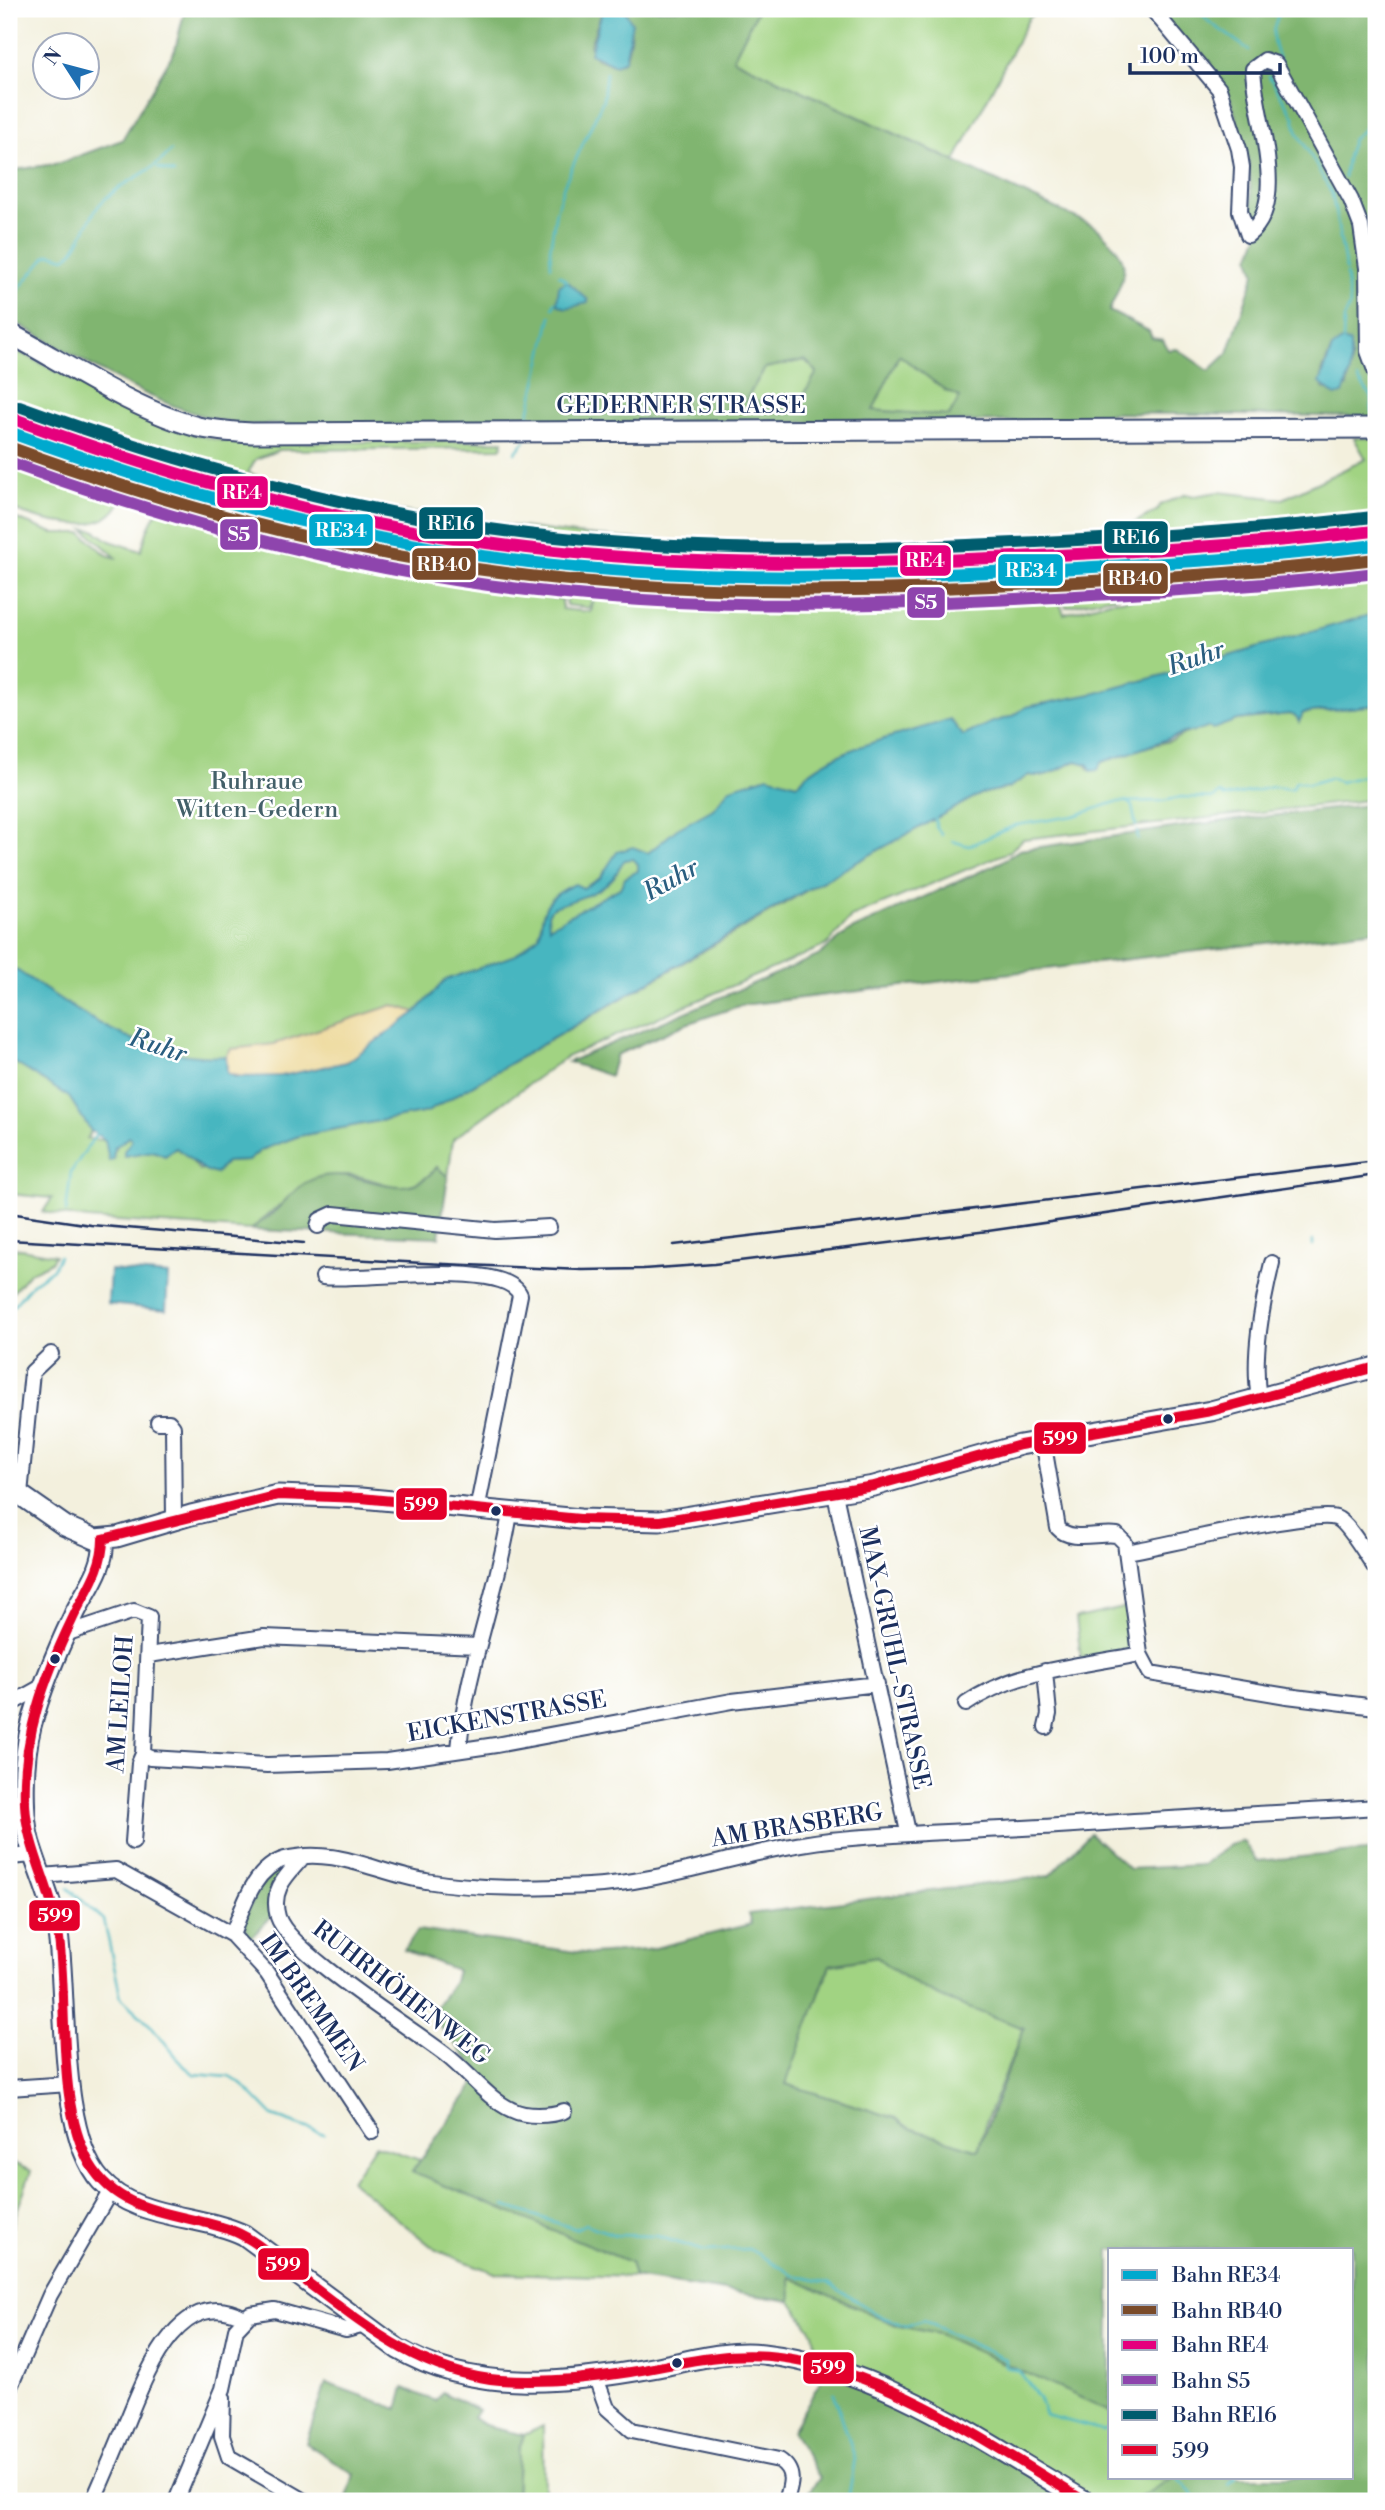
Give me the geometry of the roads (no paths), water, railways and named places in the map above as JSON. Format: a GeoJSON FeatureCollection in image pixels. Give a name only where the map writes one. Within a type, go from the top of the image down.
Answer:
{"type":"FeatureCollection","features":[{"type":"Feature","properties":{"kind":"main road","name":"GEDERNER STRASSE"},"geometry":{"type":"LineString","coordinates":[[9,333],[146,407],[181,422],[216,430],[252,433],[1376,428]]}},
{"type":"Feature","properties":{"kind":"main road"},"geometry":{"type":"LineString","coordinates":[[14,1490],[74,1532],[103,1539],[278,1495],[361,1498],[510,1513],[660,1521],[835,1494],[1042,1440],[1211,1411],[1376,1367]]}},
{"type":"Feature","properties":{"kind":"main road"},"geometry":{"type":"LineString","coordinates":[[103,1539],[102,1557],[43,1686],[29,1734],[27,1828],[43,1876],[58,1936],[70,2084],[85,2156],[95,2173],[111,2190],[130,2201],[216,2223],[244,2235],[408,2355],[453,2373],[528,2381],[596,2378],[743,2353],[786,2358],[829,2369],[901,2395],[1085,2501]]}},
{"type":"Feature","properties":{"kind":"street"},"geometry":{"type":"LineString","coordinates":[[1152,9],[1219,89],[1239,149],[1242,167],[1240,211],[1248,235],[1261,217],[1269,188],[1269,155],[1259,114],[1254,69],[1265,60],[1276,64],[1351,200],[1361,226],[1367,268],[1368,351],[1376,373]]}},
{"type":"Feature","properties":{"kind":"street"},"geometry":{"type":"LineString","coordinates":[[318,1226],[320,1220],[333,1214],[495,1230],[549,1227]]}},
{"type":"Feature","properties":{"kind":"street"},"geometry":{"type":"LineString","coordinates":[[1259,1399],[1257,1375],[1264,1296],[1272,1263]]}},
{"type":"Feature","properties":{"kind":"street"},"geometry":{"type":"LineString","coordinates":[[323,1278],[425,1273],[497,1279],[517,1290],[520,1295],[514,1330],[477,1510]]}},
{"type":"Feature","properties":{"kind":"street"},"geometry":{"type":"LineString","coordinates":[[14,1490],[32,1372],[51,1354]]}},
{"type":"Feature","properties":{"kind":"street"},"geometry":{"type":"LineString","coordinates":[[158,1422],[169,1422],[173,1427],[174,1520]]}},
{"type":"Feature","properties":{"kind":"street"},"geometry":{"type":"LineString","coordinates":[[1042,1440],[1058,1528],[1072,1535],[1117,1535],[1125,1543],[1140,1654],[1148,1671],[1156,1676],[1376,1707]]}},
{"type":"Feature","properties":{"kind":"street","name":"MAX-GRUHL-STRASSE"},"geometry":{"type":"LineString","coordinates":[[835,1494],[908,1832]]}},
{"type":"Feature","properties":{"kind":"street"},"geometry":{"type":"LineString","coordinates":[[459,1749],[469,1678],[497,1579],[510,1513]]}},
{"type":"Feature","properties":{"kind":"street"},"geometry":{"type":"LineString","coordinates":[[1127,1552],[1291,1521],[1329,1517],[1341,1520],[1376,1569]]}},
{"type":"Feature","properties":{"kind":"street","name":"AM LEILOH"},"geometry":{"type":"LineString","coordinates":[[65,1634],[138,1611],[149,1617],[143,1754],[139,1763],[134,1842]]}},
{"type":"Feature","properties":{"kind":"street"},"geometry":{"type":"LineString","coordinates":[[149,1655],[264,1637],[478,1646]]}},
{"type":"Feature","properties":{"kind":"street"},"geometry":{"type":"LineString","coordinates":[[966,1704],[987,1689],[1045,1671],[1140,1654]]}},
{"type":"Feature","properties":{"kind":"street"},"geometry":{"type":"LineString","coordinates":[[1045,1671],[1049,1714],[1046,1727]]}},
{"type":"Feature","properties":{"kind":"street","name":"EICKENSTRASSE"},"geometry":{"type":"LineString","coordinates":[[143,1754],[150,1758],[267,1765],[387,1761],[496,1745],[732,1701],[877,1684]]}},
{"type":"Feature","properties":{"kind":"street"},"geometry":{"type":"LineString","coordinates":[[9,1705],[43,1686]]}},
{"type":"Feature","properties":{"kind":"street","name":"AM BRASBERG"},"geometry":{"type":"LineString","coordinates":[[232,1935],[258,1878],[281,1860],[303,1857],[353,1860],[400,1876],[429,1882],[516,1887],[593,1886],[639,1879],[785,1846],[908,1832],[1376,1807]]}},
{"type":"Feature","properties":{"kind":"street"},"geometry":{"type":"LineString","coordinates":[[9,1857],[34,1855]]}},
{"type":"Feature","properties":{"kind":"street","name":"RUHRHÖHENWEG"},"geometry":{"type":"LineString","coordinates":[[303,1857],[277,1889],[276,1908],[282,1926],[316,1960],[429,2042],[508,2108],[532,2114],[553,2115],[564,2111]]}},
{"type":"Feature","properties":{"kind":"street","name":"IM BREMMEN"},"geometry":{"type":"LineString","coordinates":[[43,1876],[116,1870],[232,1935],[271,1979],[372,2132]]}},
{"type":"Feature","properties":{"kind":"street"},"geometry":{"type":"LineString","coordinates":[[9,2088],[70,2084]]}},
{"type":"Feature","properties":{"kind":"street"},"geometry":{"type":"LineString","coordinates":[[9,2389],[50,2295],[111,2190]]}},
{"type":"Feature","properties":{"kind":"street"},"geometry":{"type":"LineString","coordinates":[[93,2501],[161,2347],[186,2323],[212,2310],[223,2309],[245,2318]]}},
{"type":"Feature","properties":{"kind":"street"},"geometry":{"type":"LineString","coordinates":[[176,2501],[223,2389],[236,2329],[245,2318],[263,2310],[288,2312],[346,2330],[365,2325]]}},
{"type":"Feature","properties":{"kind":"street"},"geometry":{"type":"LineString","coordinates":[[596,2378],[607,2408],[632,2430],[779,2460],[786,2464],[792,2477],[786,2501]]}},
{"type":"Feature","properties":{"kind":"street"},"geometry":{"type":"LineString","coordinates":[[223,2389],[222,2436],[227,2453],[240,2466],[286,2496],[305,2501]]}},
{"type":"Feature","properties":{"kind":"water"},"geometry":{"type":"Polygon","coordinates":[[[603,9],[624,9],[632,23],[625,60],[615,65],[590,53],[603,9]]]}},
{"type":"Feature","properties":{"kind":"water"},"geometry":{"type":"Polygon","coordinates":[[[567,281],[588,303],[566,308],[557,304],[559,286],[567,281]]]}},
{"type":"Feature","properties":{"kind":"water"},"geometry":{"type":"Polygon","coordinates":[[[1343,340],[1350,343],[1350,373],[1343,394],[1335,396],[1320,383],[1332,348],[1343,340]]]}},
{"type":"Feature","properties":{"kind":"water","name":"Ruhr"},"geometry":{"type":"Polygon","coordinates":[[[1376,613],[1376,705],[1303,713],[1299,722],[1296,716],[1289,714],[1237,720],[1213,729],[1208,727],[1184,733],[1101,762],[1098,770],[1091,771],[1088,764],[1076,761],[1041,776],[1029,775],[1008,788],[980,794],[790,899],[427,1112],[299,1136],[261,1150],[248,1161],[226,1162],[216,1174],[199,1167],[176,1148],[165,1156],[153,1151],[124,1156],[124,1151],[132,1140],[129,1137],[114,1148],[113,1159],[109,1161],[105,1140],[91,1131],[69,1097],[9,1059],[9,965],[84,1015],[138,1042],[166,1051],[196,1056],[226,1056],[227,1073],[235,1077],[281,1076],[347,1062],[416,1012],[445,980],[515,955],[539,936],[545,910],[558,893],[575,884],[583,888],[600,878],[617,852],[633,847],[648,853],[677,829],[713,809],[730,788],[768,776],[797,784],[811,771],[848,751],[950,719],[963,736],[1013,716],[1026,707],[1097,693],[1376,613]],[[632,859],[625,860],[613,878],[599,889],[552,908],[548,914],[549,927],[620,888],[625,878],[638,871],[638,864],[632,859]]]}},
{"type":"Feature","properties":{"kind":"water"},"geometry":{"type":"Polygon","coordinates":[[[110,1270],[168,1275],[166,1310],[108,1304],[110,1270]]]}},
{"type":"Feature","properties":{"kind":"waterway"},"geometry":{"type":"LineString","coordinates":[[1198,9],[1208,21],[1249,50]]}},
{"type":"Feature","properties":{"kind":"waterway"},"geometry":{"type":"LineString","coordinates":[[1280,61],[1273,35],[1281,9]]}},
{"type":"Feature","properties":{"kind":"waterway"},"geometry":{"type":"LineString","coordinates":[[551,266],[550,249],[556,211],[564,185],[603,100],[606,73]]}},
{"type":"Feature","properties":{"kind":"waterway"},"geometry":{"type":"LineString","coordinates":[[1269,76],[1294,117],[1297,131],[1332,194],[1346,270]]}},
{"type":"Feature","properties":{"kind":"waterway"},"geometry":{"type":"LineString","coordinates":[[1344,177],[1353,139],[1366,127],[1376,84]]}},
{"type":"Feature","properties":{"kind":"waterway"},"geometry":{"type":"LineString","coordinates":[[9,301],[46,256],[51,254],[65,258],[70,254],[95,210],[108,196],[154,166],[171,151]]}},
{"type":"Feature","properties":{"kind":"waterway"},"geometry":{"type":"LineString","coordinates":[[158,168],[174,173]]}},
{"type":"Feature","properties":{"kind":"waterway"},"geometry":{"type":"LineString","coordinates":[[1343,340],[1344,319],[1350,305],[1346,274]]}},
{"type":"Feature","properties":{"kind":"waterway"},"geometry":{"type":"LineString","coordinates":[[559,275],[567,281]]}},
{"type":"Feature","properties":{"kind":"waterway"},"geometry":{"type":"LineString","coordinates":[[553,307],[555,302]]}},
{"type":"Feature","properties":{"kind":"waterway"},"geometry":{"type":"LineString","coordinates":[[528,418],[551,316]]}},
{"type":"Feature","properties":{"kind":"waterway"},"geometry":{"type":"LineString","coordinates":[[1358,379],[1371,397],[1373,417]]}},
{"type":"Feature","properties":{"kind":"waterway"},"geometry":{"type":"LineString","coordinates":[[515,453],[525,441]]}},
{"type":"Feature","properties":{"kind":"waterway"},"geometry":{"type":"LineString","coordinates":[[952,841],[969,846],[1016,825],[1074,816],[1116,802],[1163,801],[1181,797],[1214,798],[1220,793],[1225,797],[1273,787],[1292,789],[1296,781],[1309,784],[1330,778],[1340,782],[1376,773]]}},
{"type":"Feature","properties":{"kind":"waterway"},"geometry":{"type":"LineString","coordinates":[[1126,801],[1132,806],[1136,826]]}},
{"type":"Feature","properties":{"kind":"waterway"},"geometry":{"type":"LineString","coordinates":[[935,813],[936,827],[942,835]]}},
{"type":"Feature","properties":{"kind":"waterway"},"geometry":{"type":"LineString","coordinates":[[1137,831],[1138,839]]}},
{"type":"Feature","properties":{"kind":"waterway"},"geometry":{"type":"LineString","coordinates":[[66,1212],[71,1172],[97,1133]]}},
{"type":"Feature","properties":{"kind":"waterway"},"geometry":{"type":"LineString","coordinates":[[1313,1241],[1313,1246]]}},
{"type":"Feature","properties":{"kind":"waterway"},"geometry":{"type":"LineString","coordinates":[[9,1311],[33,1283],[53,1269],[59,1256]]}},
{"type":"Feature","properties":{"kind":"waterway"},"geometry":{"type":"LineString","coordinates":[[68,1888],[104,1920],[121,1998],[153,2028],[184,2066],[194,2074],[229,2077],[241,2083],[273,2116],[324,2134]]}},
{"type":"Feature","properties":{"kind":"waterway"},"geometry":{"type":"LineString","coordinates":[[505,2206],[576,2229],[585,2224],[615,2235],[657,2236],[704,2251],[749,2249],[794,2275],[828,2283],[882,2317],[906,2326],[923,2320],[1006,2360],[1006,2367],[1019,2371],[1039,2398],[1045,2415],[1102,2430],[1108,2428]]}},
{"type":"Feature","properties":{"kind":"waterway"},"geometry":{"type":"LineString","coordinates":[[834,2393],[855,2458],[848,2501]]}},
{"type":"Feature","properties":{"kind":"waterway"},"geometry":{"type":"LineString","coordinates":[[1177,2478],[1199,2501]]}},
{"type":"Feature","properties":{"kind":"waterway"},"geometry":{"type":"LineString","coordinates":[[1229,2484],[1235,2478]]}},
{"type":"Feature","properties":{"kind":"railway"},"geometry":{"type":"LineString","coordinates":[[674,1245],[1376,1161]]}},
{"type":"Feature","properties":{"kind":"railway"},"geometry":{"type":"LineString","coordinates":[[9,1240],[423,1263],[582,1270],[643,1269],[714,1264],[988,1231],[1376,1175]]}},
{"type":"Feature","properties":{"kind":"railway"},"geometry":{"type":"LineString","coordinates":[[9,1213],[91,1225],[304,1243]]}},
{"type":"Feature","properties":{"kind":"rail line","name":"RE16"},"geometry":{"type":"LineString","coordinates":[[19,406],[176,458],[335,500],[444,522],[586,540],[729,548],[943,546],[1194,533],[1373,517]]}},
{"type":"Feature","properties":{"kind":"rail line","name":"RE4"},"geometry":{"type":"LineString","coordinates":[[14,419],[171,472],[332,514],[441,536],[584,554],[727,562],[943,560],[1195,547],[1374,531]]}},
{"type":"Feature","properties":{"kind":"rail line","name":"RE34"},"geometry":{"type":"LineString","coordinates":[[9,432],[168,485],[329,527],[438,549],[582,568],[726,576],[942,574],[1196,561],[1376,545]]}},
{"type":"Feature","properties":{"kind":"rail line","name":"RB40"},"geometry":{"type":"LineString","coordinates":[[9,447],[168,500],[329,542],[438,563],[582,581],[726,589],[870,590],[1196,575],[1376,559]]}},
{"type":"Feature","properties":{"kind":"rail line","name":"S5"},"geometry":{"type":"LineString","coordinates":[[9,462],[200,524],[330,557],[461,581],[650,601],[772,605],[893,604],[1196,589],[1376,573]]}},
{"type":"Feature","properties":{"kind":"park label","name":"Ruhraue Witten-Gedern"},"geometry":{"type":"Point","coordinates":[257,796]}}]}
